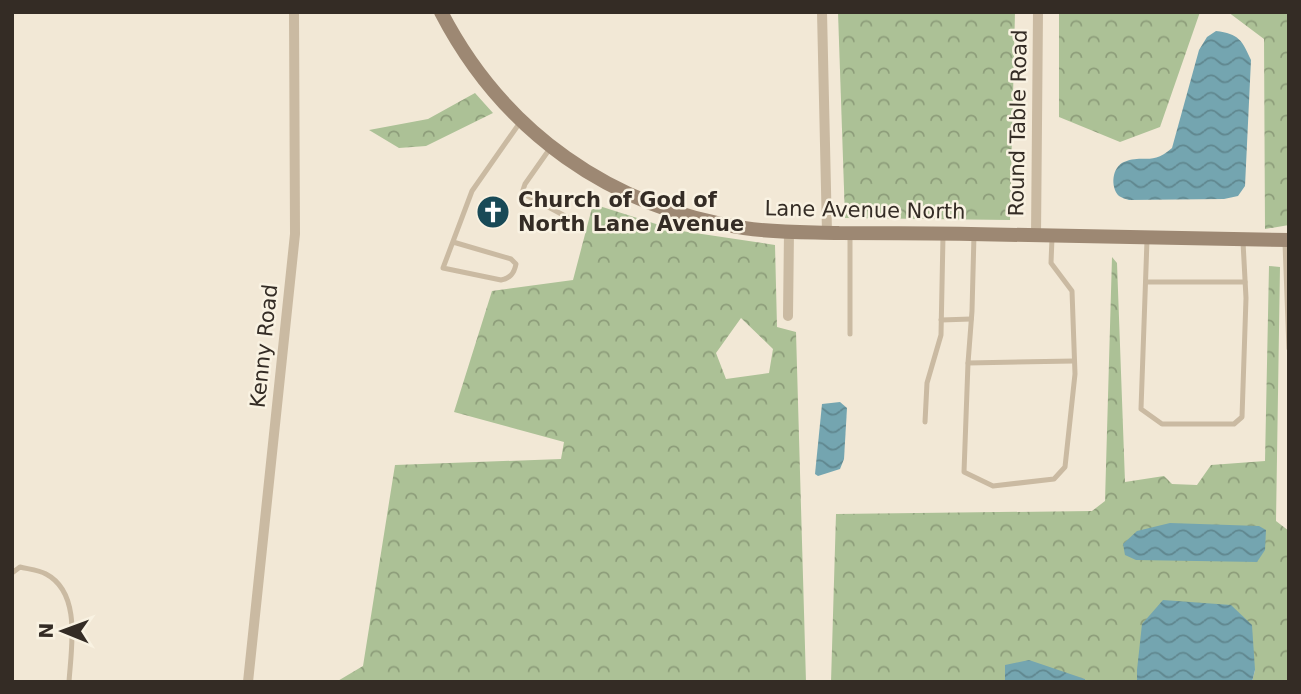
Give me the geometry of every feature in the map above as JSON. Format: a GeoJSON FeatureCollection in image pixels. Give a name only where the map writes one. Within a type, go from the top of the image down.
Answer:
{"type":"FeatureCollection","features":[{"type":"Feature","properties":{"kind":"main road","name":"Lane Avenue North"},"geometry":{"type":"LineString","coordinates":[[441,12],[469,60],[494,93],[551,147],[594,176],[646,202],[700,219],[744,228],[789,232],[1287,240]]}},
{"type":"Feature","properties":{"kind":"street","name":"Kenny Road"},"geometry":{"type":"LineString","coordinates":[[248,682],[295,234],[294,12]]}},
{"type":"Feature","properties":{"kind":"street"},"geometry":{"type":"LineString","coordinates":[[821,12],[827,233]]}},
{"type":"Feature","properties":{"kind":"street","name":"Round Table Road"},"geometry":{"type":"LineString","coordinates":[[1036,235],[1038,12]]}},
{"type":"Feature","properties":{"kind":"street"},"geometry":{"type":"LineString","coordinates":[[788,316],[789,232]]}},
{"type":"Feature","properties":{"kind":"lane"},"geometry":{"type":"LineString","coordinates":[[453,242],[511,259],[516,264],[515,271],[510,278],[501,280],[443,268],[472,191],[521,121]]}},
{"type":"Feature","properties":{"kind":"lane"},"geometry":{"type":"LineString","coordinates":[[551,147],[525,184],[523,193],[567,217]]}},
{"type":"Feature","properties":{"kind":"lane"},"geometry":{"type":"LineString","coordinates":[[850,233],[850,334]]}},
{"type":"Feature","properties":{"kind":"lane"},"geometry":{"type":"LineString","coordinates":[[925,422],[927,383],[941,335],[943,233]]}},
{"type":"Feature","properties":{"kind":"lane"},"geometry":{"type":"LineString","coordinates":[[974,234],[964,471],[993,486],[1054,479],[1065,467],[1075,374],[1072,291],[1051,263],[1052,235]]}},
{"type":"Feature","properties":{"kind":"lane"},"geometry":{"type":"LineString","coordinates":[[1147,237],[1141,409],[1162,424],[1234,424],[1242,417],[1246,298],[1243,239]]}},
{"type":"Feature","properties":{"kind":"lane"},"geometry":{"type":"LineString","coordinates":[[1287,240],[1289,349]]}},
{"type":"Feature","properties":{"kind":"lane"},"geometry":{"type":"LineString","coordinates":[[1146,282],[1245,282]]}},
{"type":"Feature","properties":{"kind":"lane"},"geometry":{"type":"LineString","coordinates":[[941,320],[971,319]]}},
{"type":"Feature","properties":{"kind":"lane"},"geometry":{"type":"LineString","coordinates":[[968,363],[1074,361]]}},
{"type":"Feature","properties":{"kind":"lane"},"geometry":{"type":"LineString","coordinates":[[12,573],[20,567],[47,574],[65,590],[72,618],[69,682]]}},
{"type":"Feature","properties":{"kind":"green space"},"geometry":{"type":"Polygon","coordinates":[[[838,12],[1015,12],[1010,220],[845,218],[838,12]]]}},
{"type":"Feature","properties":{"kind":"green space"},"geometry":{"type":"Polygon","coordinates":[[[1059,12],[1200,12],[1160,127],[1120,142],[1059,117],[1059,12]]]}},
{"type":"Feature","properties":{"kind":"green space"},"geometry":{"type":"Polygon","coordinates":[[[1228,12],[1289,12],[1289,225],[1265,229],[1264,39],[1228,12]]]}},
{"type":"Feature","properties":{"kind":"green space"},"geometry":{"type":"Polygon","coordinates":[[[475,93],[493,113],[426,146],[399,148],[369,130],[428,119],[475,93]]]}},
{"type":"Feature","properties":{"kind":"green space"},"geometry":{"type":"Polygon","coordinates":[[[593,204],[675,230],[775,245],[777,327],[796,332],[806,682],[336,682],[363,666],[395,465],[561,459],[564,442],[454,412],[492,291],[573,280],[593,204]],[[741,318],[716,353],[726,379],[769,373],[773,349],[741,318]]]}},
{"type":"Feature","properties":{"kind":"green space"},"geometry":{"type":"Polygon","coordinates":[[[1112,257],[1117,263],[1125,482],[1164,476],[1172,484],[1197,485],[1211,465],[1265,461],[1269,266],[1280,267],[1276,521],[1289,531],[1289,682],[1252,682],[1255,670],[1137,670],[1137,682],[1085,682],[1085,679],[1005,665],[1005,682],[831,682],[836,514],[1092,511],[1105,501],[1112,257]]]}},
{"type":"Feature","properties":{"kind":"water"},"geometry":{"type":"Polygon","coordinates":[[[1216,31],[1239,39],[1251,60],[1245,186],[1238,196],[1224,199],[1129,200],[1120,197],[1113,183],[1120,165],[1131,160],[1159,157],[1172,148],[1199,50],[1207,37],[1216,31]]]}},
{"type":"Feature","properties":{"kind":"water"},"geometry":{"type":"Polygon","coordinates":[[[840,402],[847,408],[844,459],[840,469],[818,476],[815,474],[822,404],[840,402]]]}},
{"type":"Feature","properties":{"kind":"water"},"geometry":{"type":"Polygon","coordinates":[[[1170,523],[1259,526],[1266,530],[1265,550],[1257,562],[1136,560],[1125,555],[1123,544],[1137,531],[1170,523]]]}},
{"type":"Feature","properties":{"kind":"water"},"geometry":{"type":"Polygon","coordinates":[[[1163,600],[1231,605],[1252,625],[1255,670],[1252,682],[1137,682],[1142,624],[1163,600]]]}},
{"type":"Feature","properties":{"kind":"water"},"geometry":{"type":"Polygon","coordinates":[[[1029,660],[1085,679],[1085,682],[1005,682],[1005,665],[1029,660]]]}},
{"type":"Feature","properties":{"kind":"place","name":"Church of God of North Lane Avenue"},"geometry":{"type":"Point","coordinates":[493,212]}}]}
